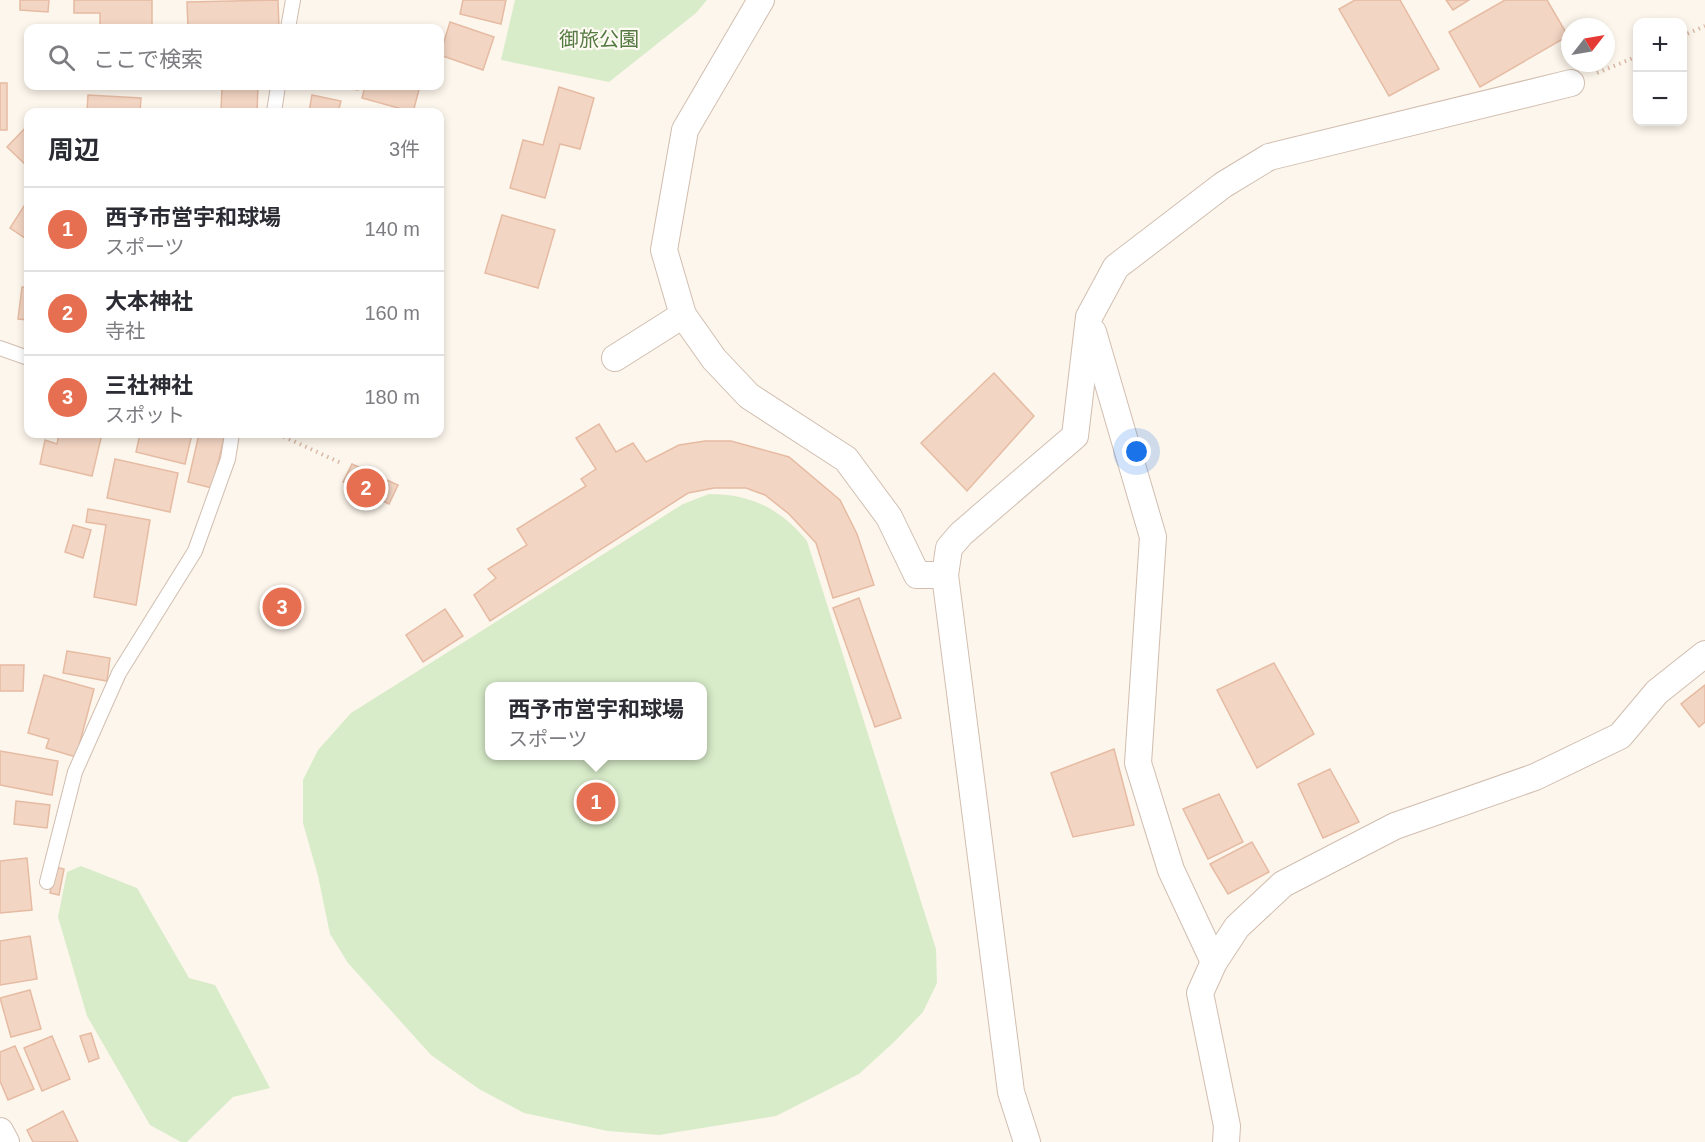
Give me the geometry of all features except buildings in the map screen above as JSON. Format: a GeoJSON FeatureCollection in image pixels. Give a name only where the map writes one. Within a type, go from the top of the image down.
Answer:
{"type":"FeatureCollection","features":[{"type":"Feature","properties":{"kind":"street"},"geometry":{"type":"LineString","coordinates":[[761,0],[685,130],[664,250],[683,315],[714,359],[749,396],[846,459],[889,517],[917,575],[945,575]]}},
{"type":"Feature","properties":{"kind":"street"},"geometry":{"type":"LineString","coordinates":[[1027,1142],[1011,1092],[945,575],[949,548],[961,534],[1075,436],[1089,317],[1116,267],[1223,185],[1269,157],[1571,83]]}},
{"type":"Feature","properties":{"kind":"street"},"geometry":{"type":"LineString","coordinates":[[615,358],[683,315]]}},
{"type":"Feature","properties":{"kind":"street"},"geometry":{"type":"LineString","coordinates":[[1089,317],[1153,537],[1138,762],[1171,870],[1214,962]]}},
{"type":"Feature","properties":{"kind":"street"},"geometry":{"type":"LineString","coordinates":[[1226,1142],[1227,1126],[1200,993],[1214,962],[1237,927],[1283,884],[1395,826],[1535,777],[1620,736],[1657,692],[1705,654]]}},
{"type":"Feature","properties":{"kind":"street"},"geometry":{"type":"LineString","coordinates":[[0,1131],[6,1142]]}},
{"type":"Feature","properties":{"kind":"lane"},"geometry":{"type":"LineString","coordinates":[[289,24],[292,0]]}},
{"type":"Feature","properties":{"kind":"lane"},"geometry":{"type":"LineString","coordinates":[[275,108],[277,90]]}},
{"type":"Feature","properties":{"kind":"lane"},"geometry":{"type":"LineString","coordinates":[[0,348],[24,357]]}},
{"type":"Feature","properties":{"kind":"lane"},"geometry":{"type":"LineString","coordinates":[[47,882],[75,772],[118,673],[195,551],[228,459],[231,438]]}},
{"type":"Feature","properties":{"kind":"path"},"geometry":{"type":"LineString","coordinates":[[1687,34],[1705,26]]}},
{"type":"Feature","properties":{"kind":"path"},"geometry":{"type":"LineString","coordinates":[[1571,83],[1633,58]]}},
{"type":"Feature","properties":{"kind":"path"},"geometry":{"type":"LineString","coordinates":[[287,438],[341,463]]}},
{"type":"Feature","properties":{"kind":"green space","name":"御旅公園"},"geometry":{"type":"Polygon","coordinates":[[[515,0],[707,0],[696,13],[609,82],[501,60],[515,0]]]}},
{"type":"Feature","properties":{"kind":"green space"},"geometry":{"type":"Polygon","coordinates":[[[709,494],[738,497],[764,505],[787,520],[807,541],[936,949],[937,983],[923,1012],[859,1074],[776,1116],[659,1135],[608,1131],[524,1113],[479,1089],[431,1055],[348,963],[330,934],[318,876],[303,823],[303,780],[318,750],[351,713],[683,504],[709,494]]]}},
{"type":"Feature","properties":{"kind":"green space"},"geometry":{"type":"Polygon","coordinates":[[[81,866],[137,888],[189,978],[215,985],[270,1088],[233,1097],[187,1142],[181,1142],[150,1125],[87,1016],[58,917],[67,872],[81,866]]]}},
{"type":"Feature","properties":{"kind":"place","name":"大本神社"},"geometry":{"type":"Point","coordinates":[366,488]}},
{"type":"Feature","properties":{"kind":"place","name":"三社神社"},"geometry":{"type":"Point","coordinates":[282,607]}},
{"type":"Feature","properties":{"kind":"place","name":"西予市営宇和球場"},"geometry":{"type":"Point","coordinates":[596,802]}}]}
